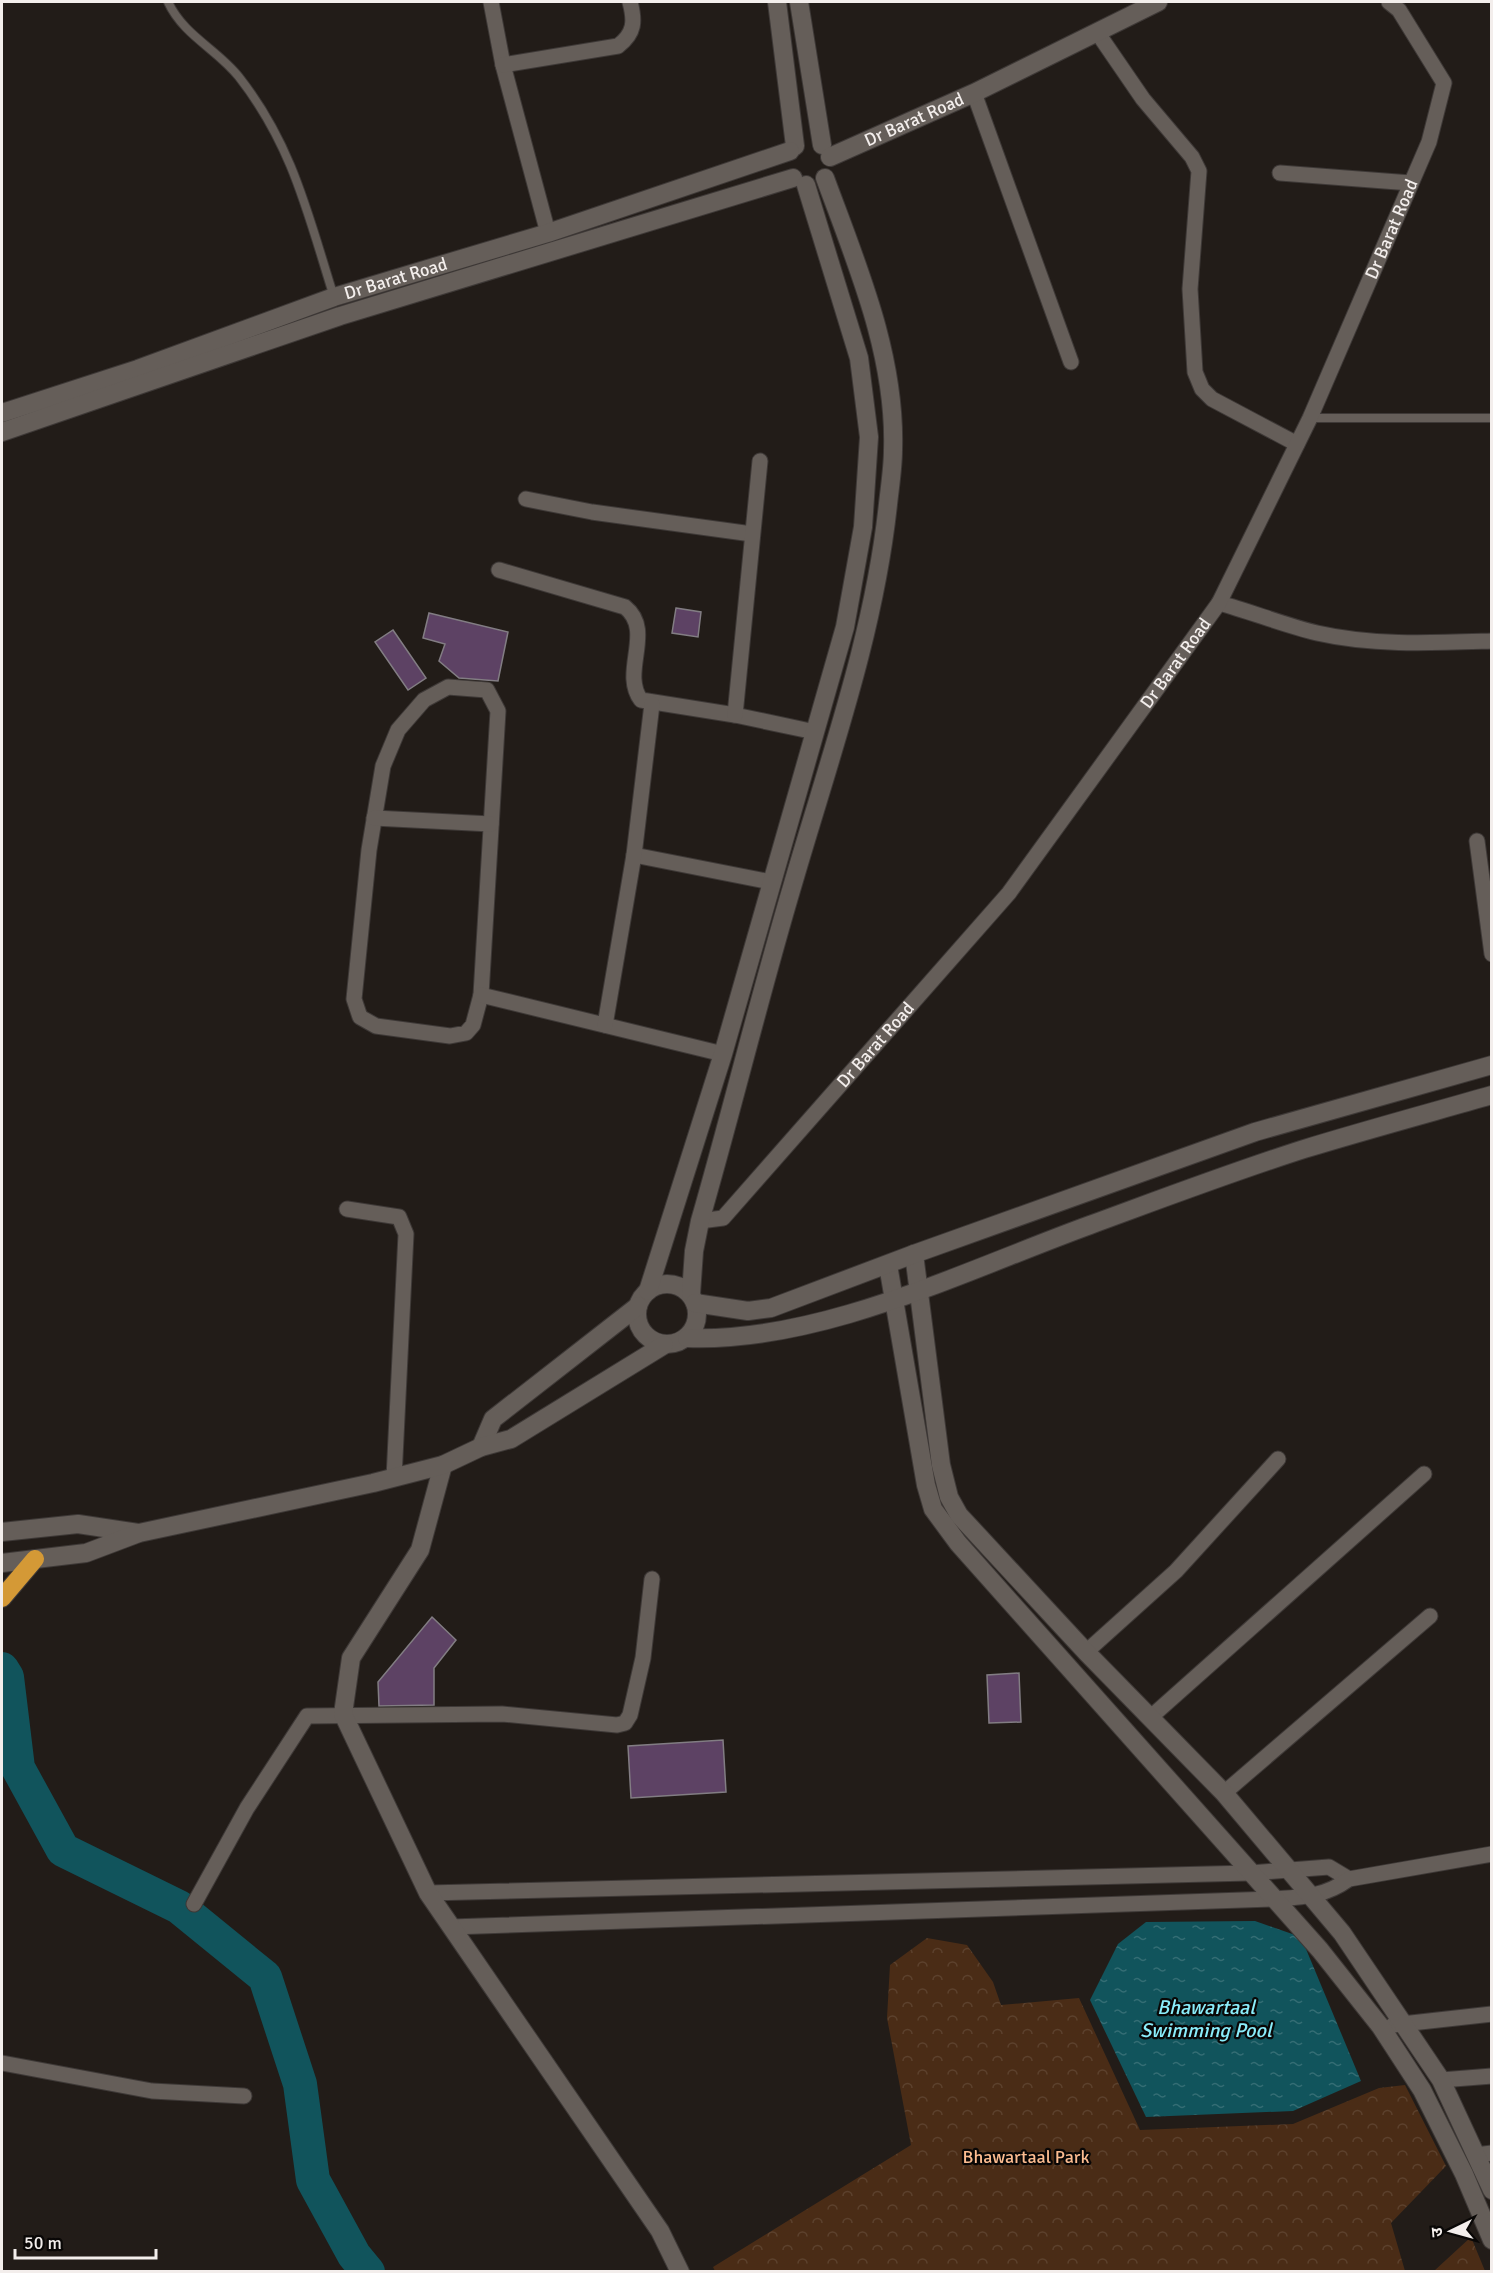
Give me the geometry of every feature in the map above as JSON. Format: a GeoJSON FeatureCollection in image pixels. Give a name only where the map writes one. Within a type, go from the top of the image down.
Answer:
{"type":"FeatureCollection","features":[{"type":"Feature","properties":{"kind":"highway"},"geometry":{"type":"LineString","coordinates":[[2,1598],[35,1559]]}},
{"type":"Feature","properties":{"kind":"street"},"geometry":{"type":"LineString","coordinates":[[491,2],[503,65],[548,233]]}},
{"type":"Feature","properties":{"kind":"street"},"geometry":{"type":"LineString","coordinates":[[503,65],[618,46],[630,37],[635,19],[630,2]]}},
{"type":"Feature","properties":{"kind":"street"},"geometry":{"type":"LineString","coordinates":[[664,1345],[656,1343],[642,1331],[637,1314],[723,1054],[846,627],[863,526],[869,437],[859,358],[799,182],[787,165],[792,148],[777,2]]}},
{"type":"Feature","properties":{"kind":"street"},"geometry":{"type":"LineString","coordinates":[[799,2],[829,172],[825,178],[813,185],[799,182]]}},
{"type":"Feature","properties":{"kind":"street","name":"Dr Barat Road"},"geometry":{"type":"LineString","coordinates":[[826,151],[974,93],[1158,2]]}},
{"type":"Feature","properties":{"kind":"street","name":"Dr Barat Road"},"geometry":{"type":"LineString","coordinates":[[700,1221],[723,1218],[1009,893],[1219,603],[1310,418],[1429,142],[1444,83],[1399,10],[1389,2]]}},
{"type":"Feature","properties":{"kind":"street"},"geometry":{"type":"LineString","coordinates":[[1097,32],[1143,99],[1192,157],[1199,171],[1190,289],[1195,372],[1202,389],[1212,399],[1297,444]]}},
{"type":"Feature","properties":{"kind":"street"},"geometry":{"type":"LineString","coordinates":[[974,93],[1071,363]]}},
{"type":"Feature","properties":{"kind":"street"},"geometry":{"type":"LineString","coordinates":[[792,148],[809,141],[826,151]]}},
{"type":"Feature","properties":{"kind":"street","name":"Dr Barat Road"},"geometry":{"type":"LineString","coordinates":[[2,413],[138,369],[334,297],[548,233],[792,148]]}},
{"type":"Feature","properties":{"kind":"street"},"geometry":{"type":"LineString","coordinates":[[1280,173],[1411,183]]}},
{"type":"Feature","properties":{"kind":"street"},"geometry":{"type":"LineString","coordinates":[[2,1563],[86,1553],[139,1533],[394,1478],[443,1464],[481,1447],[510,1439],[664,1345],[687,1338],[697,1323],[693,1299],[694,1251],[700,1221],[792,887],[840,734],[865,642],[882,554],[893,449],[888,375],[868,296],[825,178]]}},
{"type":"Feature","properties":{"kind":"street","name":"Dr Barat Road"},"geometry":{"type":"LineString","coordinates":[[2,432],[340,316],[799,182]]}},
{"type":"Feature","properties":{"kind":"street"},"geometry":{"type":"LineString","coordinates":[[735,715],[760,461]]}},
{"type":"Feature","properties":{"kind":"street"},"geometry":{"type":"LineString","coordinates":[[526,499],[592,512],[752,534]]}},
{"type":"Feature","properties":{"kind":"street"},"geometry":{"type":"LineString","coordinates":[[499,570],[626,607],[635,614],[639,624],[636,693],[641,700],[652,704],[735,715],[815,732]]}},
{"type":"Feature","properties":{"kind":"street"},"geometry":{"type":"LineString","coordinates":[[1219,603],[1316,632],[1367,641],[1437,643],[1491,641]]}},
{"type":"Feature","properties":{"kind":"street"},"geometry":{"type":"LineString","coordinates":[[447,687],[487,690],[498,711],[481,995],[473,1025],[466,1033],[450,1036],[376,1026],[360,1017],[354,999],[374,818],[383,766],[398,730],[424,699],[447,687]]}},
{"type":"Feature","properties":{"kind":"street"},"geometry":{"type":"LineString","coordinates":[[605,1025],[634,855],[652,704]]}},
{"type":"Feature","properties":{"kind":"street"},"geometry":{"type":"LineString","coordinates":[[374,818],[491,824]]}},
{"type":"Feature","properties":{"kind":"street"},"geometry":{"type":"LineString","coordinates":[[1477,841],[1491,954]]}},
{"type":"Feature","properties":{"kind":"street"},"geometry":{"type":"LineString","coordinates":[[634,855],[771,882]]}},
{"type":"Feature","properties":{"kind":"street"},"geometry":{"type":"LineString","coordinates":[[481,995],[723,1054]]}},
{"type":"Feature","properties":{"kind":"street"},"geometry":{"type":"LineString","coordinates":[[481,1447],[493,1419],[643,1298],[664,1284],[674,1284],[693,1299],[748,1311],[771,1308],[914,1254],[1255,1132],[1491,1065]]}},
{"type":"Feature","properties":{"kind":"street"},"geometry":{"type":"LineString","coordinates":[[687,1338],[746,1337],[893,1301],[1240,1171],[1304,1149],[1491,1095]]}},
{"type":"Feature","properties":{"kind":"street"},"geometry":{"type":"LineString","coordinates":[[347,1209],[399,1217],[406,1234],[394,1478]]}},
{"type":"Feature","properties":{"kind":"street"},"geometry":{"type":"LineString","coordinates":[[914,1254],[941,1465],[949,1497],[959,1515],[1086,1652],[1152,1716],[1224,1793],[1342,1933],[1404,2022],[1484,2154],[1491,2190]]}},
{"type":"Feature","properties":{"kind":"street"},"geometry":{"type":"LineString","coordinates":[[888,1265],[926,1485],[933,1509],[958,1543],[1320,1950],[1382,2027],[1422,2090],[1464,2174],[1491,2240]]}},
{"type":"Feature","properties":{"kind":"street"},"geometry":{"type":"LineString","coordinates":[[1086,1652],[1176,1571],[1278,1459]]}},
{"type":"Feature","properties":{"kind":"street"},"geometry":{"type":"LineString","coordinates":[[443,1464],[420,1550],[351,1658],[343,1714],[428,1893],[660,2231],[680,2271]]}},
{"type":"Feature","properties":{"kind":"street"},"geometry":{"type":"LineString","coordinates":[[1152,1716],[1424,1474]]}},
{"type":"Feature","properties":{"kind":"street"},"geometry":{"type":"LineString","coordinates":[[2,1532],[78,1524],[139,1533]]}},
{"type":"Feature","properties":{"kind":"street"},"geometry":{"type":"LineString","coordinates":[[194,1904],[247,1808],[307,1716],[502,1714],[617,1725],[625,1723],[630,1715],[643,1658],[652,1579]]}},
{"type":"Feature","properties":{"kind":"street"},"geometry":{"type":"LineString","coordinates":[[1224,1793],[1430,1616]]}},
{"type":"Feature","properties":{"kind":"street"},"geometry":{"type":"LineString","coordinates":[[450,1927],[1273,1899],[1309,1896],[1333,1891],[1349,1879],[1491,1854]]}},
{"type":"Feature","properties":{"kind":"street"},"geometry":{"type":"LineString","coordinates":[[428,1893],[1250,1873],[1329,1867],[1349,1879]]}},
{"type":"Feature","properties":{"kind":"street"},"geometry":{"type":"LineString","coordinates":[[1382,2027],[1404,2022],[1491,2014]]}},
{"type":"Feature","properties":{"kind":"street"},"geometry":{"type":"LineString","coordinates":[[2,2063],[152,2091],[244,2096]]}},
{"type":"Feature","properties":{"kind":"street"},"geometry":{"type":"LineString","coordinates":[[1441,2080],[1491,2076]]}},
{"type":"Feature","properties":{"kind":"lane"},"geometry":{"type":"LineString","coordinates":[[168,2],[174,15],[191,35],[237,75],[272,123],[296,173],[334,297]]}},
{"type":"Feature","properties":{"kind":"lane"},"geometry":{"type":"LineString","coordinates":[[1310,418],[1491,418]]}},
{"type":"Feature","properties":{"kind":"green space","name":"Bhawartaal Park"},"geometry":{"type":"Polygon","coordinates":[[[927,1938],[967,1945],[993,1982],[1001,2005],[1079,1998],[1140,2130],[1293,2124],[1379,2088],[1405,2085],[1446,2166],[1391,2223],[1405,2271],[715,2271],[713,2267],[911,2145],[887,2018],[890,1965],[927,1938]]]}},
{"type":"Feature","properties":{"kind":"green space"},"geometry":{"type":"Polygon","coordinates":[[[1471,2237],[1485,2271],[1434,2271],[1471,2237]]]}},
{"type":"Feature","properties":{"kind":"water","name":"Bhawartaal Swimming Pool"},"geometry":{"type":"Polygon","coordinates":[[[1255,1921],[1301,1937],[1361,2081],[1293,2111],[1146,2117],[1090,2000],[1118,1944],[1146,1922],[1255,1921]]]}},
{"type":"Feature","properties":{"kind":"building"},"geometry":{"type":"Polygon","coordinates":[[[676,608],[701,612],[698,637],[672,633],[676,608]]]}},
{"type":"Feature","properties":{"kind":"building"},"geometry":{"type":"Polygon","coordinates":[[[429,613],[508,632],[498,681],[459,678],[439,661],[445,644],[423,638],[429,613]]]}},
{"type":"Feature","properties":{"kind":"building"},"geometry":{"type":"Polygon","coordinates":[[[393,630],[426,678],[408,690],[375,642],[393,630]]]}},
{"type":"Feature","properties":{"kind":"building"},"geometry":{"type":"Polygon","coordinates":[[[432,1617],[456,1640],[434,1668],[434,1705],[379,1706],[378,1682],[432,1617]]]}},
{"type":"Feature","properties":{"kind":"building"},"geometry":{"type":"Polygon","coordinates":[[[1019,1673],[1021,1722],[989,1723],[987,1675],[1019,1673]]]}},
{"type":"Feature","properties":{"kind":"building"},"geometry":{"type":"Polygon","coordinates":[[[723,1740],[726,1792],[631,1798],[628,1746],[723,1740]]]}},
{"type":"Feature","properties":{"kind":"waterway"},"geometry":{"type":"LineString","coordinates":[[2,1669],[7,1677],[18,1768],[63,1850],[179,1907],[265,1977],[300,2084],[313,2180],[354,2255],[368,2272]]}}]}
